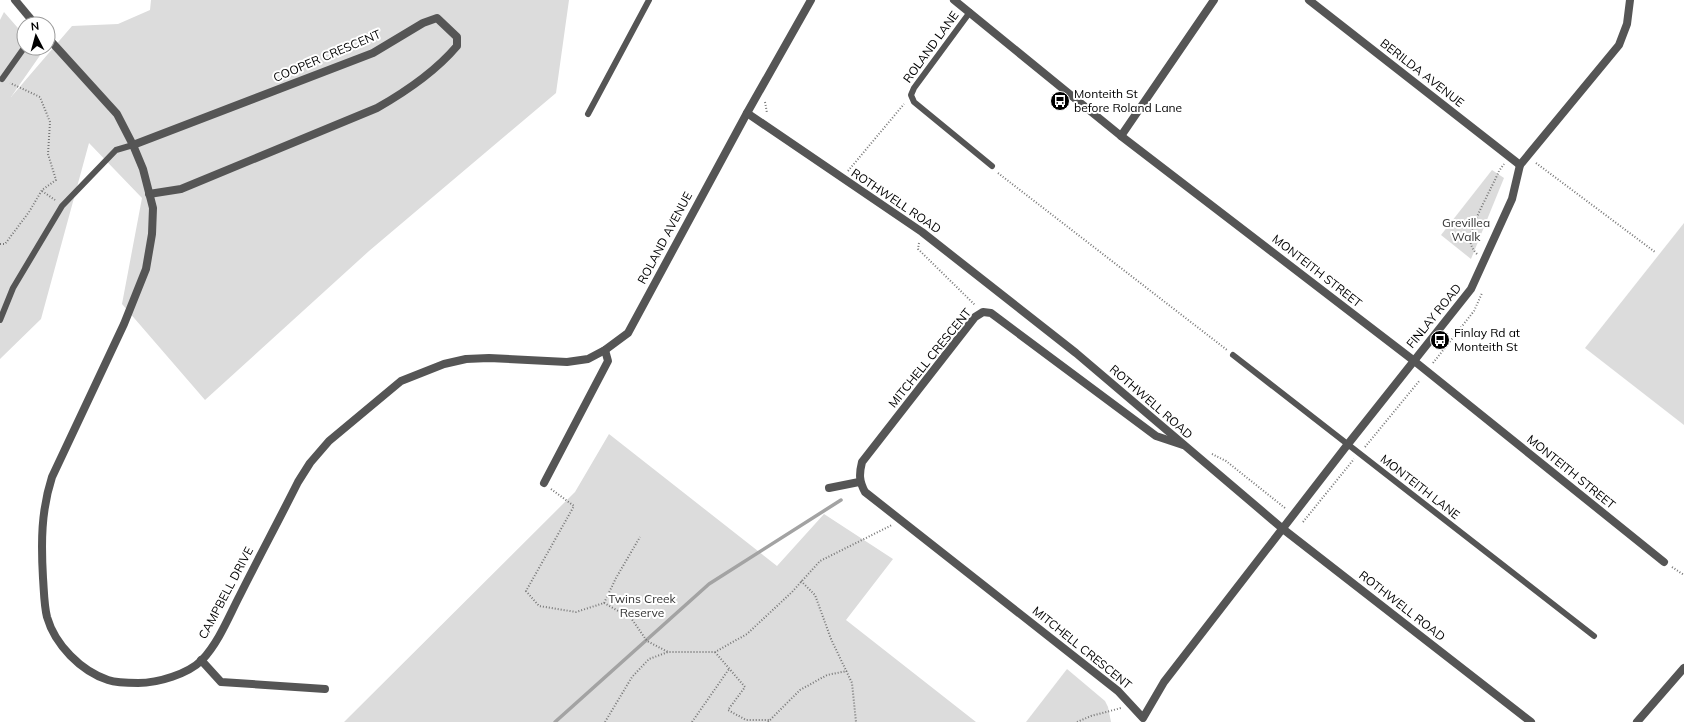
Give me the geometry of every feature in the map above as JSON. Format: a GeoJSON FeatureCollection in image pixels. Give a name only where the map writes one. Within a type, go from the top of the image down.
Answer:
{"type":"FeatureCollection","features":[{"type":"Feature","properties":{"kind":"street"},"geometry":{"type":"LineString","coordinates":[[15,0],[28,16]]}},
{"type":"Feature","properties":{"kind":"street","name":"ROLAND AVENUE"},"geometry":{"type":"LineString","coordinates":[[605,350],[628,333],[747,113],[811,0]]}},
{"type":"Feature","properties":{"kind":"street","name":"MONTEITH STREET"},"geometry":{"type":"LineString","coordinates":[[954,0],[1122,136],[1413,360],[1664,562]]}},
{"type":"Feature","properties":{"kind":"street"},"geometry":{"type":"LineString","coordinates":[[1122,136],[1214,0]]}},
{"type":"Feature","properties":{"kind":"street","name":"BERILDA AVENUE"},"geometry":{"type":"LineString","coordinates":[[1309,0],[1520,165]]}},
{"type":"Feature","properties":{"kind":"street","name":"FINLAY ROAD"},"geometry":{"type":"LineString","coordinates":[[1283,529],[1413,360],[1471,289],[1512,199],[1520,165],[1619,45],[1627,24],[1630,0]]}},
{"type":"Feature","properties":{"kind":"street","name":"COOPER CRESCENT"},"geometry":{"type":"LineString","coordinates":[[134,145],[373,53],[423,23],[437,18],[457,37],[457,46],[443,63],[404,93],[378,108],[181,189],[149,194]]}},
{"type":"Feature","properties":{"kind":"street","name":"CAMPBELL DRIVE"},"geometry":{"type":"LineString","coordinates":[[56,47],[117,114],[134,145],[143,169],[153,208],[152,234],[146,269],[124,324],[52,477],[46,495],[42,518],[41,545],[47,617],[56,637],[69,654],[86,668],[108,680],[127,683],[152,683],[171,677],[201,660],[219,635],[298,482],[310,463],[329,441],[401,381],[444,364],[466,359],[489,358],[567,362],[588,359],[605,350]]}},
{"type":"Feature","properties":{"kind":"street","name":"ROTHWELL ROAD"},"geometry":{"type":"LineString","coordinates":[[747,113],[922,232],[1076,353],[1283,529],[1530,722]]}},
{"type":"Feature","properties":{"kind":"street","name":"MITCHELL CRESCENT"},"geometry":{"type":"LineString","coordinates":[[1183,445],[1156,436],[991,313],[982,312],[974,317],[862,462],[859,482],[865,492],[900,521],[1118,691],[1143,718],[1164,682],[1283,529]]}},
{"type":"Feature","properties":{"kind":"street"},"geometry":{"type":"LineString","coordinates":[[544,483],[608,361],[605,350]]}},
{"type":"Feature","properties":{"kind":"street"},"geometry":{"type":"LineString","coordinates":[[829,488],[859,482]]}},
{"type":"Feature","properties":{"kind":"street"},"geometry":{"type":"LineString","coordinates":[[201,660],[221,682],[325,689]]}},
{"type":"Feature","properties":{"kind":"street"},"geometry":{"type":"LineString","coordinates":[[1637,722],[1684,668]]}},
{"type":"Feature","properties":{"kind":"lane"},"geometry":{"type":"LineString","coordinates":[[588,114],[649,0]]}},
{"type":"Feature","properties":{"kind":"lane","name":"ROLAND LANE"},"geometry":{"type":"LineString","coordinates":[[911,95],[914,88],[970,12]]}},
{"type":"Feature","properties":{"kind":"lane"},"geometry":{"type":"LineString","coordinates":[[2,79],[18,56]]}},
{"type":"Feature","properties":{"kind":"lane"},"geometry":{"type":"LineString","coordinates":[[911,95],[914,102],[992,166]]}},
{"type":"Feature","properties":{"kind":"lane"},"geometry":{"type":"LineString","coordinates":[[0,320],[13,288],[62,206],[116,150],[134,145]]}},
{"type":"Feature","properties":{"kind":"lane","name":"MONTEITH LANE"},"geometry":{"type":"LineString","coordinates":[[1233,355],[1594,636]]}},
{"type":"Feature","properties":{"kind":"path"},"geometry":{"type":"LineString","coordinates":[[0,244],[5,244],[29,212],[42,190],[56,180],[48,154],[50,122],[40,97],[2,79]]}},
{"type":"Feature","properties":{"kind":"path"},"geometry":{"type":"LineString","coordinates":[[842,179],[911,95]]}},
{"type":"Feature","properties":{"kind":"path"},"geometry":{"type":"LineString","coordinates":[[1484,263],[1472,249],[1470,239],[1472,227],[1499,171],[1510,157]]}},
{"type":"Feature","properties":{"kind":"path"},"geometry":{"type":"LineString","coordinates":[[1536,163],[1655,252]]}},
{"type":"Feature","properties":{"kind":"path"},"geometry":{"type":"LineString","coordinates":[[992,166],[1002,177],[1233,355]]}},
{"type":"Feature","properties":{"kind":"path"},"geometry":{"type":"LineString","coordinates":[[42,190],[62,206]]}},
{"type":"Feature","properties":{"kind":"path"},"geometry":{"type":"LineString","coordinates":[[918,249],[982,312]]}},
{"type":"Feature","properties":{"kind":"path"},"geometry":{"type":"LineString","coordinates":[[544,483],[574,506],[526,591],[539,606],[576,612],[604,603],[616,578],[640,537]]}},
{"type":"Feature","properties":{"kind":"path"},"geometry":{"type":"LineString","coordinates":[[605,722],[632,677],[649,659],[668,652],[715,652],[747,634],[801,581],[820,560],[900,521]]}},
{"type":"Feature","properties":{"kind":"path"},"geometry":{"type":"LineString","coordinates":[[1664,562],[1684,575]]}},
{"type":"Feature","properties":{"kind":"path"},"geometry":{"type":"LineString","coordinates":[[801,581],[815,595],[831,639],[852,683],[856,722]]}},
{"type":"Feature","properties":{"kind":"path"},"geometry":{"type":"LineString","coordinates":[[604,603],[631,618],[647,641],[668,652]]}},
{"type":"Feature","properties":{"kind":"path"},"geometry":{"type":"LineString","coordinates":[[715,652],[745,687],[728,710],[746,720],[771,720]]}},
{"type":"Feature","properties":{"kind":"path"},"geometry":{"type":"LineString","coordinates":[[692,722],[729,669]]}},
{"type":"Feature","properties":{"kind":"path"},"geometry":{"type":"LineString","coordinates":[[768,722],[800,690],[827,675],[847,671]]}},
{"type":"Feature","properties":{"kind":"path"},"geometry":{"type":"LineString","coordinates":[[1077,722],[1091,716],[1131,705]]}},
{"type":"Feature","properties":{"kind":"green space"},"geometry":{"type":"Polygon","coordinates":[[[151,0],[569,0],[556,93],[369,251],[205,400],[122,304],[142,198],[89,143],[41,319],[0,359],[0,20],[4,12],[16,26],[16,56],[40,56],[11,97],[46,56],[56,56],[56,45],[72,26],[118,24],[150,10],[151,0]]]}},
{"type":"Feature","properties":{"kind":"green space","name":"Grevillea Walk"},"geometry":{"type":"Polygon","coordinates":[[[1492,170],[1504,178],[1471,259],[1441,235],[1492,170]]]}},
{"type":"Feature","properties":{"kind":"green space"},"geometry":{"type":"Polygon","coordinates":[[[1684,223],[1684,425],[1585,348],[1684,223]]]}},
{"type":"Feature","properties":{"kind":"green space","name":"Twins Creek Reserve"},"geometry":{"type":"Polygon","coordinates":[[[609,434],[777,566],[824,514],[893,559],[846,620],[976,722],[344,722],[575,492],[609,434]]]}},
{"type":"Feature","properties":{"kind":"green space"},"geometry":{"type":"Polygon","coordinates":[[[1067,669],[1105,701],[1108,707],[1111,722],[1026,722],[1067,669]]]}},
{"type":"Feature","properties":{"kind":"waterway"},"geometry":{"type":"LineString","coordinates":[[555,722],[709,584],[841,500]]}},
{"type":"Feature","properties":{"kind":"place","name":"Monteith St before Roland Lane"},"geometry":{"type":"Point","coordinates":[1060,101]}},
{"type":"Feature","properties":{"kind":"place","name":"Finlay Rd at Monteith St"},"geometry":{"type":"Point","coordinates":[1440,340]}}]}
